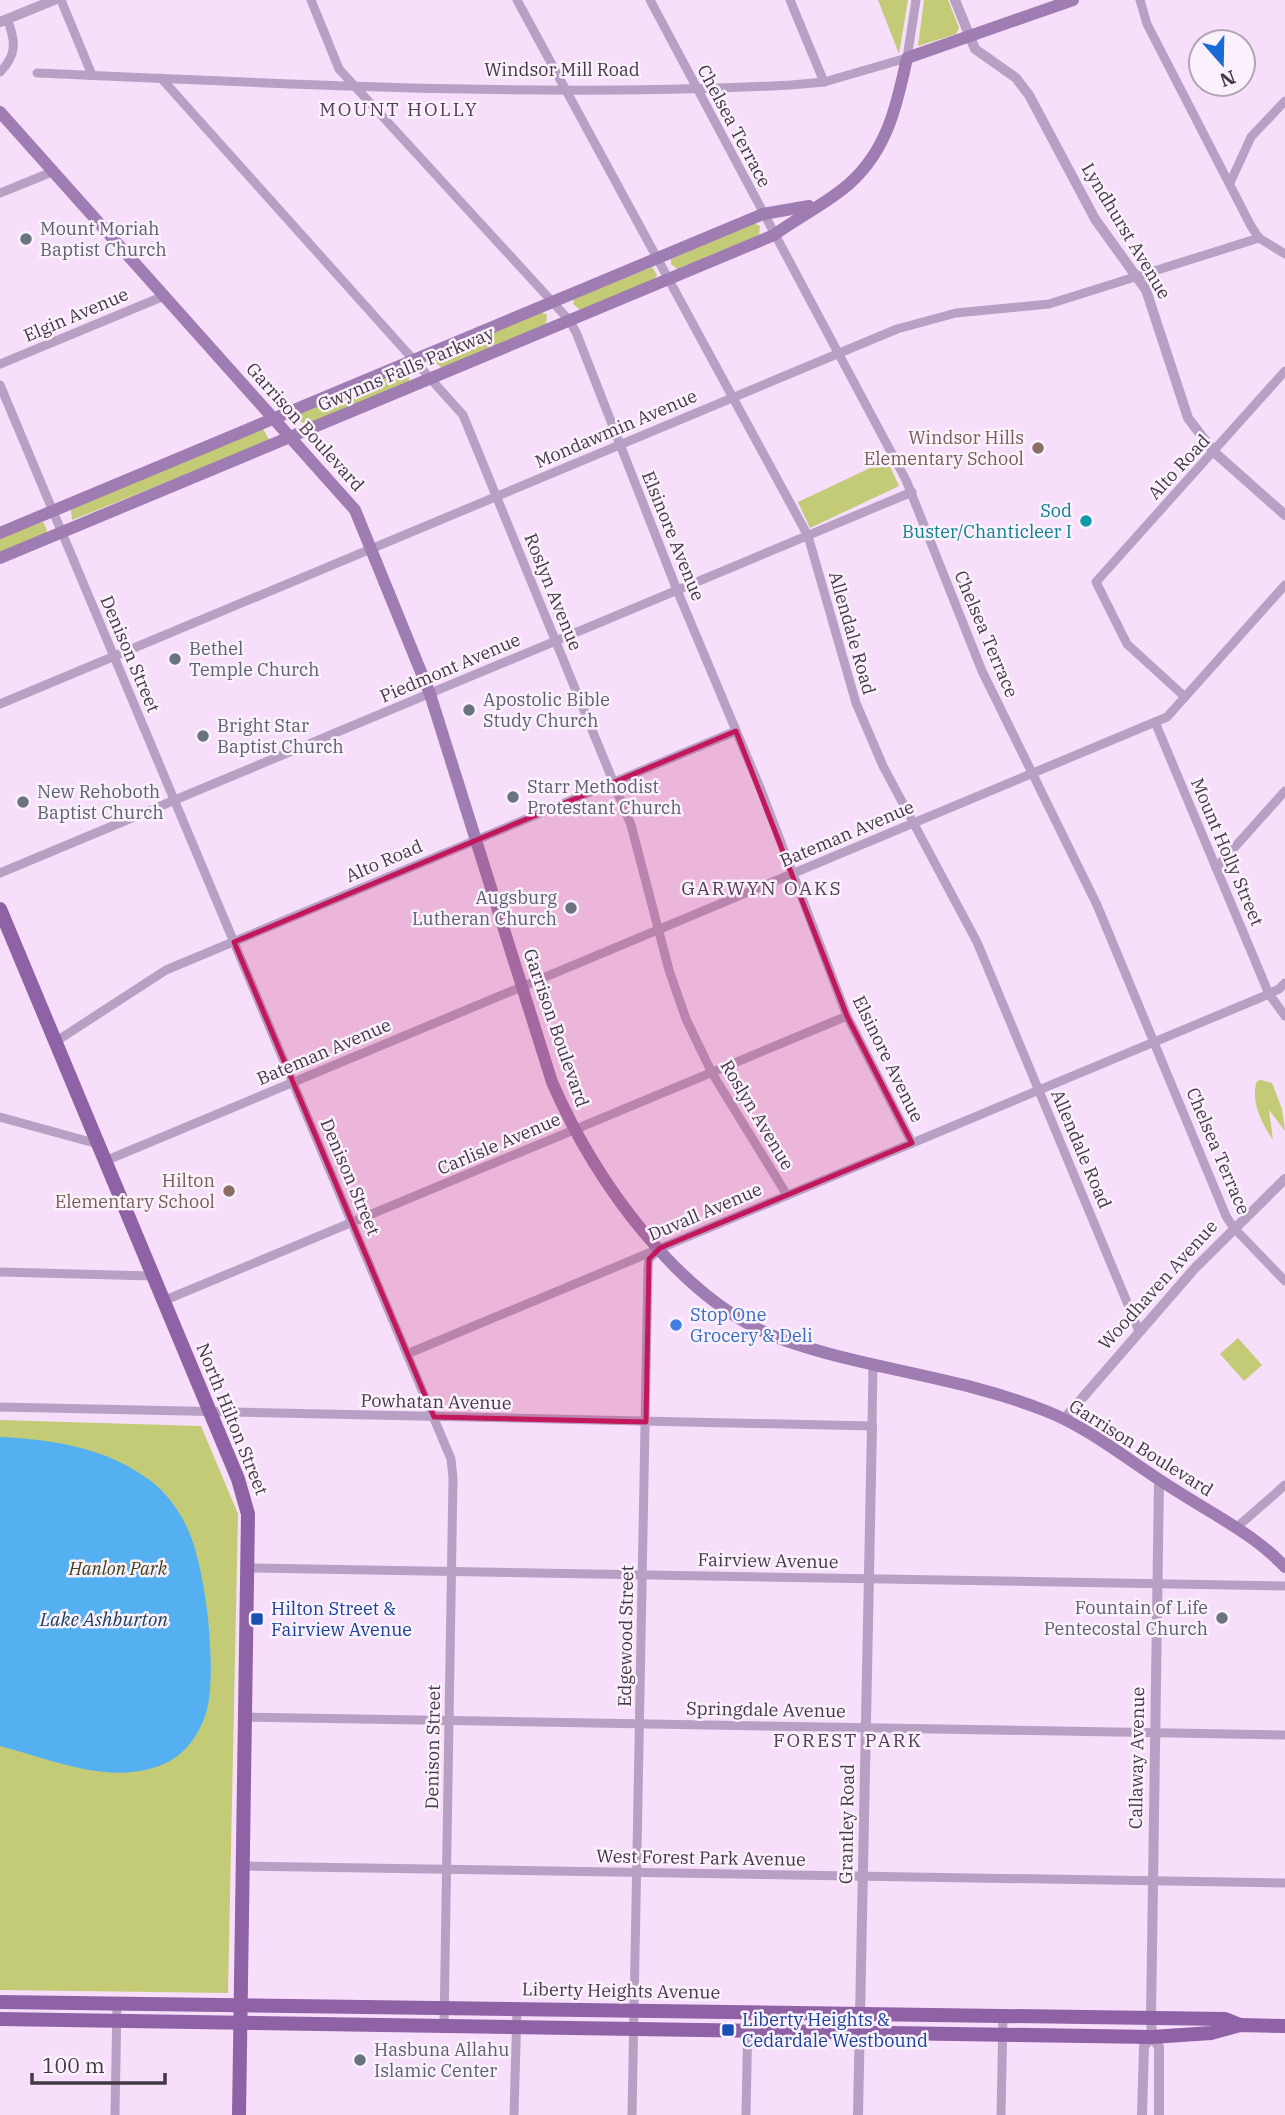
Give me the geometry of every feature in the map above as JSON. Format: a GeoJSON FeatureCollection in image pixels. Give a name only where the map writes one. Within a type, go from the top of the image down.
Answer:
{"type":"FeatureCollection","features":[{"type":"Feature","properties":{"kind":"main road","name":"Windsor Mill Road"},"geometry":{"type":"LineString","coordinates":[[907,58],[1069,1]]}},
{"type":"Feature","properties":{"kind":"main road","name":"Gwynns Falls Parkway"},"geometry":{"type":"LineString","coordinates":[[0,558],[774,235],[849,184],[882,142],[899,98],[907,58]]}},
{"type":"Feature","properties":{"kind":"main road","name":"Garrison Boulevard"},"geometry":{"type":"LineString","coordinates":[[0,112],[349,501],[372,548],[430,694],[552,1082],[575,1130],[620,1200],[660,1248],[712,1298],[749,1324],[784,1340],[1011,1399],[1064,1419],[1236,1528],[1270,1552],[1285,1567]]}},
{"type":"Feature","properties":{"kind":"main road","name":"Gwynns Falls Parkway"},"geometry":{"type":"LineString","coordinates":[[0,533],[763,214],[820,203]]}},
{"type":"Feature","properties":{"kind":"main road","name":"North Hilton Street"},"geometry":{"type":"LineString","coordinates":[[0,909],[245,1499],[250,1528],[250,1568],[239,2115]]}},
{"type":"Feature","properties":{"kind":"main road","name":"Liberty Heights Avenue"},"geometry":{"type":"LineString","coordinates":[[0,2001],[1225,2019],[1240,2025]]}},
{"type":"Feature","properties":{"kind":"main road","name":"Liberty Heights Avenue"},"geometry":{"type":"LineString","coordinates":[[0,2019],[1152,2037],[1211,2033],[1240,2025],[1285,2026]]}},
{"type":"Feature","properties":{"kind":"street"},"geometry":{"type":"LineString","coordinates":[[0,72],[14,53],[13,38],[3,20],[54,0]]}},
{"type":"Feature","properties":{"kind":"street"},"geometry":{"type":"LineString","coordinates":[[61,0],[92,75]]}},
{"type":"Feature","properties":{"kind":"street","name":"Elsinore Avenue"},"geometry":{"type":"LineString","coordinates":[[311,0],[340,69],[569,320],[793,873],[847,1016],[912,1143]]}},
{"type":"Feature","properties":{"kind":"street","name":"Allendale Road"},"geometry":{"type":"LineString","coordinates":[[517,0],[808,536],[856,703],[883,766],[916,822],[977,942],[1139,1331]]}},
{"type":"Feature","properties":{"kind":"street","name":"Chelsea Terrace"},"geometry":{"type":"LineString","coordinates":[[650,0],[912,492],[978,662],[1097,905],[1233,1227],[1285,1281]]}},
{"type":"Feature","properties":{"kind":"street"},"geometry":{"type":"LineString","coordinates":[[790,0],[824,82]]}},
{"type":"Feature","properties":{"kind":"street","name":"Gwynns Falls Parkway"},"geometry":{"type":"LineString","coordinates":[[907,58],[916,0]]}},
{"type":"Feature","properties":{"kind":"street","name":"Lyndhurst Avenue"},"geometry":{"type":"LineString","coordinates":[[954,0],[975,49],[1023,86],[1095,219],[1138,276],[1152,304],[1176,387],[1188,418],[1214,452],[1285,515]]}},
{"type":"Feature","properties":{"kind":"street"},"geometry":{"type":"LineString","coordinates":[[1140,0],[1147,24],[1259,237],[1285,254]]}},
{"type":"Feature","properties":{"kind":"street","name":"Windsor Mill Road"},"geometry":{"type":"LineString","coordinates":[[37,73],[356,86],[565,89],[763,87],[824,82],[907,58]]}},
{"type":"Feature","properties":{"kind":"street","name":"Roslyn Avenue"},"geometry":{"type":"LineString","coordinates":[[161,78],[464,415],[614,782],[639,850],[677,995],[712,1073],[787,1195]]}},
{"type":"Feature","properties":{"kind":"street"},"geometry":{"type":"LineString","coordinates":[[1230,183],[1251,137],[1285,101]]}},
{"type":"Feature","properties":{"kind":"street"},"geometry":{"type":"LineString","coordinates":[[0,193],[52,172]]}},
{"type":"Feature","properties":{"kind":"street","name":"Mondawmin Avenue"},"geometry":{"type":"LineString","coordinates":[[0,704],[897,329],[938,316],[1049,304],[1259,237]]}},
{"type":"Feature","properties":{"kind":"street","name":"Elgin Avenue"},"geometry":{"type":"LineString","coordinates":[[0,364],[164,296]]}},
{"type":"Feature","properties":{"kind":"street","name":"Alto Road"},"geometry":{"type":"LineString","coordinates":[[1185,697],[1128,644],[1096,582],[1285,371]]}},
{"type":"Feature","properties":{"kind":"street","name":"Denison Street"},"geometry":{"type":"LineString","coordinates":[[0,385],[453,1469],[444,2025]]}},
{"type":"Feature","properties":{"kind":"street","name":"Piedmont Avenue"},"geometry":{"type":"LineString","coordinates":[[0,873],[912,492]]}},
{"type":"Feature","properties":{"kind":"street","name":"Bateman Avenue"},"geometry":{"type":"LineString","coordinates":[[105,1161],[1167,717],[1285,585]]}},
{"type":"Feature","properties":{"kind":"street","name":"Mount Holly Street"},"geometry":{"type":"LineString","coordinates":[[1155,722],[1269,994],[1285,1016]]}},
{"type":"Feature","properties":{"kind":"street","name":"Alto Road"},"geometry":{"type":"LineString","coordinates":[[55,1042],[155,976],[736,731]]}},
{"type":"Feature","properties":{"kind":"street"},"geometry":{"type":"LineString","coordinates":[[1216,868],[1285,791]]}},
{"type":"Feature","properties":{"kind":"street","name":"Duvall Avenue"},"geometry":{"type":"LineString","coordinates":[[407,1354],[1269,994],[1285,983]]}},
{"type":"Feature","properties":{"kind":"street","name":"Carlisle Avenue"},"geometry":{"type":"LineString","coordinates":[[163,1301],[847,1016]]}},
{"type":"Feature","properties":{"kind":"street"},"geometry":{"type":"LineString","coordinates":[[0,1117],[98,1144]]}},
{"type":"Feature","properties":{"kind":"street","name":"Woodhaven Avenue"},"geometry":{"type":"LineString","coordinates":[[1064,1419],[1233,1227],[1285,1179]]}},
{"type":"Feature","properties":{"kind":"street","name":"Edgewood Street"},"geometry":{"type":"LineString","coordinates":[[632,2115],[649,1259],[660,1248]]}},
{"type":"Feature","properties":{"kind":"street"},"geometry":{"type":"LineString","coordinates":[[0,1272],[153,1276]]}},
{"type":"Feature","properties":{"kind":"street","name":"Grantley Road"},"geometry":{"type":"LineString","coordinates":[[858,2115],[873,1365]]}},
{"type":"Feature","properties":{"kind":"street","name":"Powhatan Avenue"},"geometry":{"type":"LineString","coordinates":[[0,1407],[872,1426]]}},
{"type":"Feature","properties":{"kind":"street","name":"Callaway Avenue"},"geometry":{"type":"LineString","coordinates":[[1158,1480],[1151,2018],[1152,2037],[1159,2047],[1158,2115]]}},
{"type":"Feature","properties":{"kind":"street"},"geometry":{"type":"LineString","coordinates":[[1236,1528],[1285,1485]]}},
{"type":"Feature","properties":{"kind":"street","name":"Fairview Avenue"},"geometry":{"type":"LineString","coordinates":[[250,1568],[1285,1586]]}},
{"type":"Feature","properties":{"kind":"street","name":"Springdale Avenue"},"geometry":{"type":"LineString","coordinates":[[246,1717],[1285,1735]]}},
{"type":"Feature","properties":{"kind":"street","name":"West Forest Park Avenue"},"geometry":{"type":"LineString","coordinates":[[243,1866],[1285,1883]]}},
{"type":"Feature","properties":{"kind":"street"},"geometry":{"type":"LineString","coordinates":[[115,2115],[117,2003]]}},
{"type":"Feature","properties":{"kind":"street"},"geometry":{"type":"LineString","coordinates":[[514,2115],[517,2008]]}},
{"type":"Feature","properties":{"kind":"street"},"geometry":{"type":"LineString","coordinates":[[746,2115],[748,2012]]}},
{"type":"Feature","properties":{"kind":"street"},"geometry":{"type":"LineString","coordinates":[[1001,2115],[1003,2016]]}},
{"type":"Feature","properties":{"kind":"street","name":"Callaway Avenue"},"geometry":{"type":"LineString","coordinates":[[1142,2115],[1144,2046],[1152,2037]]}},
{"type":"Feature","properties":{"kind":"highlighted area"},"geometry":{"type":"Polygon","coordinates":[[[736,731],[847,1016],[912,1143],[660,1248],[649,1259],[646,1422],[434,1417],[234,942],[736,731]]]}},
{"type":"Feature","properties":{"kind":"green space"},"geometry":{"type":"Polygon","coordinates":[[[878,0],[908,0],[899,54],[878,0]]]}},
{"type":"Feature","properties":{"kind":"green space"},"geometry":{"type":"Polygon","coordinates":[[[924,0],[948,0],[959,28],[956,34],[918,46],[924,0]]]}},
{"type":"Feature","properties":{"kind":"green space"},"geometry":{"type":"Polygon","coordinates":[[[754,223],[760,226],[759,235],[677,269],[671,264],[671,259],[754,223]]]}},
{"type":"Feature","properties":{"kind":"green space"},"geometry":{"type":"Polygon","coordinates":[[[652,267],[657,275],[655,279],[580,310],[573,304],[574,299],[652,267]]]}},
{"type":"Feature","properties":{"kind":"green space"},"geometry":{"type":"Polygon","coordinates":[[[542,312],[547,315],[546,324],[442,368],[435,362],[436,357],[542,312]]]}},
{"type":"Feature","properties":{"kind":"green space"},"geometry":{"type":"Polygon","coordinates":[[[404,369],[409,372],[409,382],[305,425],[298,419],[298,414],[404,369]]]}},
{"type":"Feature","properties":{"kind":"green space"},"geometry":{"type":"Polygon","coordinates":[[[263,429],[270,441],[72,520],[71,508],[263,429]]]}},
{"type":"Feature","properties":{"kind":"green space"},"geometry":{"type":"Polygon","coordinates":[[[887,460],[899,486],[810,528],[798,502],[887,460]]]}},
{"type":"Feature","properties":{"kind":"green space"},"geometry":{"type":"Polygon","coordinates":[[[43,522],[47,530],[45,534],[0,553],[0,537],[43,522]]]}},
{"type":"Feature","properties":{"kind":"green space"},"geometry":{"type":"Polygon","coordinates":[[[1257,1081],[1272,1083],[1282,1109],[1285,1131],[1269,1110],[1273,1140],[1261,1120],[1256,1104],[1255,1089],[1257,1081]]]}},
{"type":"Feature","properties":{"kind":"green space"},"geometry":{"type":"Polygon","coordinates":[[[1238,1338],[1262,1365],[1244,1381],[1220,1354],[1238,1338]]]}},
{"type":"Feature","properties":{"kind":"green space","name":"Hanlon Park"},"geometry":{"type":"Polygon","coordinates":[[[0,1420],[201,1426],[238,1514],[228,1993],[0,1990],[0,1420]]]}},
{"type":"Feature","properties":{"kind":"water","name":"Lake Ashburton"},"geometry":{"type":"Polygon","coordinates":[[[0,1437],[60,1443],[116,1460],[134,1469],[163,1491],[186,1525],[195,1549],[205,1593],[210,1642],[210,1687],[206,1713],[199,1729],[184,1751],[170,1761],[149,1769],[107,1772],[63,1764],[0,1746],[0,1437]]]}},
{"type":"Feature","properties":{"kind":"place","name":"Mount Moriah Baptist Church"},"geometry":{"type":"Point","coordinates":[26,239]}},
{"type":"Feature","properties":{"kind":"place","name":"Windsor Hills Elementary School"},"geometry":{"type":"Point","coordinates":[1038,448]}},
{"type":"Feature","properties":{"kind":"place","name":"Sod Buster/Chanticleer I"},"geometry":{"type":"Point","coordinates":[1086,521]}},
{"type":"Feature","properties":{"kind":"place","name":"Bethel Temple Church"},"geometry":{"type":"Point","coordinates":[175,659]}},
{"type":"Feature","properties":{"kind":"place","name":"Apostolic Bible Study Church"},"geometry":{"type":"Point","coordinates":[469,710]}},
{"type":"Feature","properties":{"kind":"place","name":"Bright Star Baptist Church"},"geometry":{"type":"Point","coordinates":[203,736]}},
{"type":"Feature","properties":{"kind":"place","name":"Starr Methodist Protestant Church"},"geometry":{"type":"Point","coordinates":[513,797]}},
{"type":"Feature","properties":{"kind":"place","name":"New Rehoboth Baptist Church"},"geometry":{"type":"Point","coordinates":[23,802]}},
{"type":"Feature","properties":{"kind":"place","name":"Augsburg Lutheran Church"},"geometry":{"type":"Point","coordinates":[571,908]}},
{"type":"Feature","properties":{"kind":"place","name":"Hilton Elementary School"},"geometry":{"type":"Point","coordinates":[229,1191]}},
{"type":"Feature","properties":{"kind":"place","name":"Stop One Grocery & Deli"},"geometry":{"type":"Point","coordinates":[676,1325]}},
{"type":"Feature","properties":{"kind":"place","name":"Fountain of Life Pentecostal Church"},"geometry":{"type":"Point","coordinates":[1222,1618]}},
{"type":"Feature","properties":{"kind":"place","name":"Hilton Street & Fairview Avenue"},"geometry":{"type":"Point","coordinates":[257,1619]}},
{"type":"Feature","properties":{"kind":"place","name":"Liberty Heights & Cedardale Westbound"},"geometry":{"type":"Point","coordinates":[728,2030]}},
{"type":"Feature","properties":{"kind":"place","name":"Hasbuna Allahu Islamic Center"},"geometry":{"type":"Point","coordinates":[360,2060]}},
{"type":"Feature","properties":{"kind":"district","name":"MOUNT HOLLY"},"geometry":{"type":"Point","coordinates":[399,109]}},
{"type":"Feature","properties":{"kind":"district","name":"GARWYN OAKS"},"geometry":{"type":"Point","coordinates":[762,888]}},
{"type":"Feature","properties":{"kind":"district","name":"FOREST PARK"},"geometry":{"type":"Point","coordinates":[848,1740]}}]}
